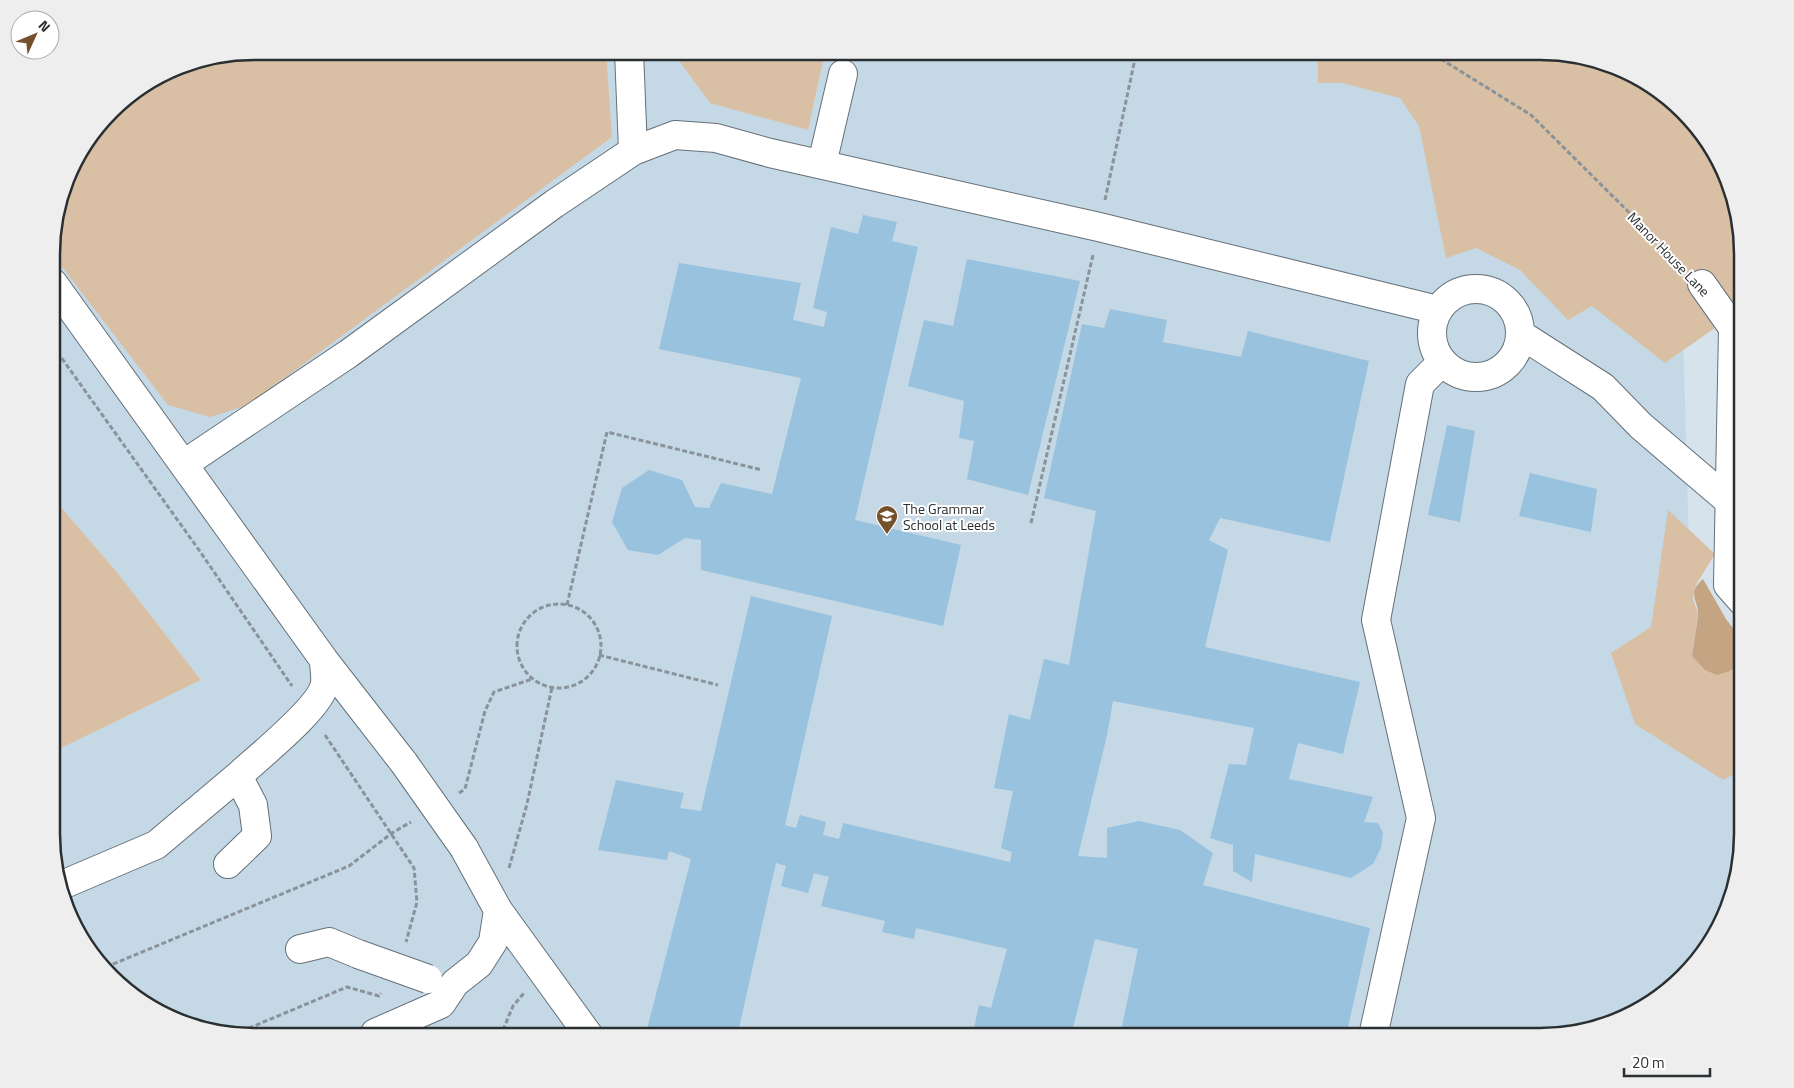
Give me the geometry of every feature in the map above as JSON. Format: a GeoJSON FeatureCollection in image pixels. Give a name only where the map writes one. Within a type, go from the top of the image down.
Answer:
{"type":"FeatureCollection","features":[{"type":"Feature","properties":{"kind":"street"},"geometry":{"type":"LineString","coordinates":[[630,60],[633,151]]}},
{"type":"Feature","properties":{"kind":"street"},"geometry":{"type":"LineString","coordinates":[[822,164],[843,74]]}},
{"type":"Feature","properties":{"kind":"street"},"geometry":{"type":"LineString","coordinates":[[184,464],[348,354],[436,289],[633,151],[675,134],[716,138],[1438,310]]}},
{"type":"Feature","properties":{"kind":"street","name":"Manor House Lane"},"geometry":{"type":"LineString","coordinates":[[1702,284],[1733,328],[1728,585],[1734,592]]}},
{"type":"Feature","properties":{"kind":"street"},"geometry":{"type":"LineString","coordinates":[[1467,290],[1482,290],[1494,293],[1507,302],[1516,316],[1520,334],[1516,353],[1507,365],[1496,373],[1474,378],[1454,372],[1442,362],[1435,351],[1432,324],[1438,310],[1447,300],[1467,290]]}},
{"type":"Feature","properties":{"kind":"street"},"geometry":{"type":"LineString","coordinates":[[60,292],[324,660],[404,763],[464,848],[498,910],[583,1028]]}},
{"type":"Feature","properties":{"kind":"street"},"geometry":{"type":"LineString","coordinates":[[1520,334],[1603,387],[1642,426],[1730,502]]}},
{"type":"Feature","properties":{"kind":"street"},"geometry":{"type":"LineString","coordinates":[[1375,1028],[1421,818],[1376,620],[1420,384],[1442,362]]}},
{"type":"Feature","properties":{"kind":"street"},"geometry":{"type":"LineString","coordinates":[[67,883],[156,845],[238,776],[320,697],[325,684],[324,660]]}},
{"type":"Feature","properties":{"kind":"street"},"geometry":{"type":"LineString","coordinates":[[228,864],[257,836],[253,805],[238,776]]}},
{"type":"Feature","properties":{"kind":"street"},"geometry":{"type":"LineString","coordinates":[[386,1028],[441,1004],[455,983],[479,964],[493,942],[498,910]]}},
{"type":"Feature","properties":{"kind":"street"},"geometry":{"type":"LineString","coordinates":[[300,949],[328,942],[428,979],[455,983]]}},
{"type":"Feature","properties":{"kind":"path"},"geometry":{"type":"LineString","coordinates":[[1031,523],[1099,228],[1135,60]]}},
{"type":"Feature","properties":{"kind":"path","name":"Manor House Lane"},"geometry":{"type":"LineString","coordinates":[[1442,60],[1531,115],[1702,284]]}},
{"type":"Feature","properties":{"kind":"path"},"geometry":{"type":"LineString","coordinates":[[60,356],[199,550],[414,868],[417,902],[405,943]]}},
{"type":"Feature","properties":{"kind":"path"},"geometry":{"type":"LineString","coordinates":[[567,605],[607,432],[762,470]]}},
{"type":"Feature","properties":{"kind":"path"},"geometry":{"type":"LineString","coordinates":[[560,604],[567,605],[575,606],[588,615],[597,627],[601,642],[598,663],[590,675],[578,684],[564,688],[545,686],[532,679],[520,662],[517,647],[519,632],[532,614],[542,607],[560,604]]}},
{"type":"Feature","properties":{"kind":"path"},"geometry":{"type":"LineString","coordinates":[[600,655],[718,684]]}},
{"type":"Feature","properties":{"kind":"path"},"geometry":{"type":"LineString","coordinates":[[457,794],[465,789],[485,711],[494,692],[532,679]]}},
{"type":"Feature","properties":{"kind":"path"},"geometry":{"type":"LineString","coordinates":[[110,964],[349,866],[392,833],[413,821]]}},
{"type":"Feature","properties":{"kind":"path"},"geometry":{"type":"LineString","coordinates":[[504,1028],[513,1006],[542,971]]}},
{"type":"Feature","properties":{"kind":"path"},"geometry":{"type":"LineString","coordinates":[[249,1028],[347,987],[379,996],[384,988]]}},
{"type":"Feature","properties":{"kind":"shaded area","name":"The Grammar School at Leeds"},"geometry":{"type":"Polygon","coordinates":[[[241,60],[1399,60],[1683,331],[1692,655],[1734,688],[1734,847],[1730,872],[1724,897],[1708,931],[1686,962],[1668,980],[1637,1002],[1603,1018],[1553,1028],[241,1028],[216,1024],[191,1018],[157,1002],[126,980],[108,962],[80,920],[70,897],[64,872],[60,847],[60,749],[201,680],[116,571],[60,506],[60,241],[70,191],[86,157],[100,136],[136,100],[168,80],[191,70],[241,60]]]}},
{"type":"Feature","properties":{"kind":"shaded area"},"geometry":{"type":"Polygon","coordinates":[[[241,60],[607,60],[612,137],[248,405],[210,417],[168,405],[60,264],[60,241],[64,216],[70,191],[80,168],[108,126],[136,100],[168,80],[191,70],[241,60]]]}},
{"type":"Feature","properties":{"kind":"shaded area"},"geometry":{"type":"Polygon","coordinates":[[[679,60],[823,60],[808,130],[710,103],[679,60]]]}},
{"type":"Feature","properties":{"kind":"shaded area"},"geometry":{"type":"Polygon","coordinates":[[[1314,60],[1553,60],[1603,70],[1637,86],[1668,108],[1686,126],[1708,157],[1724,191],[1734,241],[1734,315],[1665,363],[1592,306],[1568,320],[1520,270],[1476,248],[1446,258],[1419,126],[1400,98],[1342,83],[1318,83],[1318,61],[1314,60]]]}},
{"type":"Feature","properties":{"kind":"shaded area"},"geometry":{"type":"Polygon","coordinates":[[[60,506],[116,571],[201,680],[60,749],[60,506]]]}},
{"type":"Feature","properties":{"kind":"shaded area"},"geometry":{"type":"Polygon","coordinates":[[[1668,510],[1715,554],[1696,585],[1693,598],[1698,614],[1692,656],[1730,671],[1734,668],[1734,774],[1723,780],[1635,724],[1611,653],[1651,627],[1668,510]]]}},
{"type":"Feature","properties":{"kind":"shaded area"},"geometry":{"type":"Polygon","coordinates":[[[1703,579],[1734,630],[1734,668],[1717,675],[1705,670],[1692,656],[1698,616],[1694,593],[1698,584],[1703,579]]]}},
{"type":"Feature","properties":{"kind":"building"},"geometry":{"type":"Polygon","coordinates":[[[863,215],[897,222],[892,241],[918,247],[855,520],[961,545],[943,626],[701,570],[701,540],[685,538],[658,555],[628,550],[612,522],[622,488],[649,470],[682,480],[695,507],[709,508],[721,483],[772,494],[801,378],[659,349],[679,263],[801,283],[793,320],[824,327],[827,312],[813,308],[831,227],[858,234],[863,215]]]}},
{"type":"Feature","properties":{"kind":"building"},"geometry":{"type":"Polygon","coordinates":[[[967,259],[1080,281],[1028,495],[967,479],[974,441],[959,438],[964,401],[908,386],[924,320],[953,326],[967,259]]]}},
{"type":"Feature","properties":{"kind":"building"},"geometry":{"type":"Polygon","coordinates":[[[1110,309],[1167,320],[1163,342],[1241,357],[1248,331],[1369,361],[1330,542],[1220,518],[1209,540],[1228,550],[1205,647],[1360,682],[1343,754],[1298,743],[1289,779],[1373,797],[1364,822],[1378,823],[1383,833],[1381,848],[1373,864],[1351,878],[1255,854],[1252,882],[1233,871],[1233,845],[1210,838],[1229,764],[1246,765],[1254,728],[1113,701],[1107,735],[1078,856],[1107,858],[1107,828],[1139,821],[1180,830],[1213,853],[1203,885],[1370,928],[1348,1028],[1122,1028],[1138,949],[1095,939],[1073,1028],[974,1028],[979,1005],[991,1008],[1007,949],[916,928],[914,939],[882,932],[885,921],[821,906],[829,877],[814,873],[808,893],[781,886],[786,866],[776,863],[739,1028],[647,1028],[691,859],[669,851],[667,860],[598,850],[616,780],[684,793],[680,808],[701,811],[751,596],[832,616],[785,825],[796,828],[800,815],[826,822],[823,835],[839,839],[843,823],[1010,862],[1012,852],[1001,848],[1013,791],[994,788],[1009,714],[1030,720],[1044,659],[1069,665],[1096,511],[1044,498],[1082,324],[1104,328],[1110,309]]]}},
{"type":"Feature","properties":{"kind":"building"},"geometry":{"type":"Polygon","coordinates":[[[1447,425],[1475,431],[1460,522],[1428,515],[1447,425]]]}},
{"type":"Feature","properties":{"kind":"building"},"geometry":{"type":"Polygon","coordinates":[[[1530,473],[1597,489],[1591,532],[1519,516],[1530,473]]]}},
{"type":"Feature","properties":{"kind":"place","name":"The Grammar School at Leeds"},"geometry":{"type":"Point","coordinates":[887,535]}}]}
